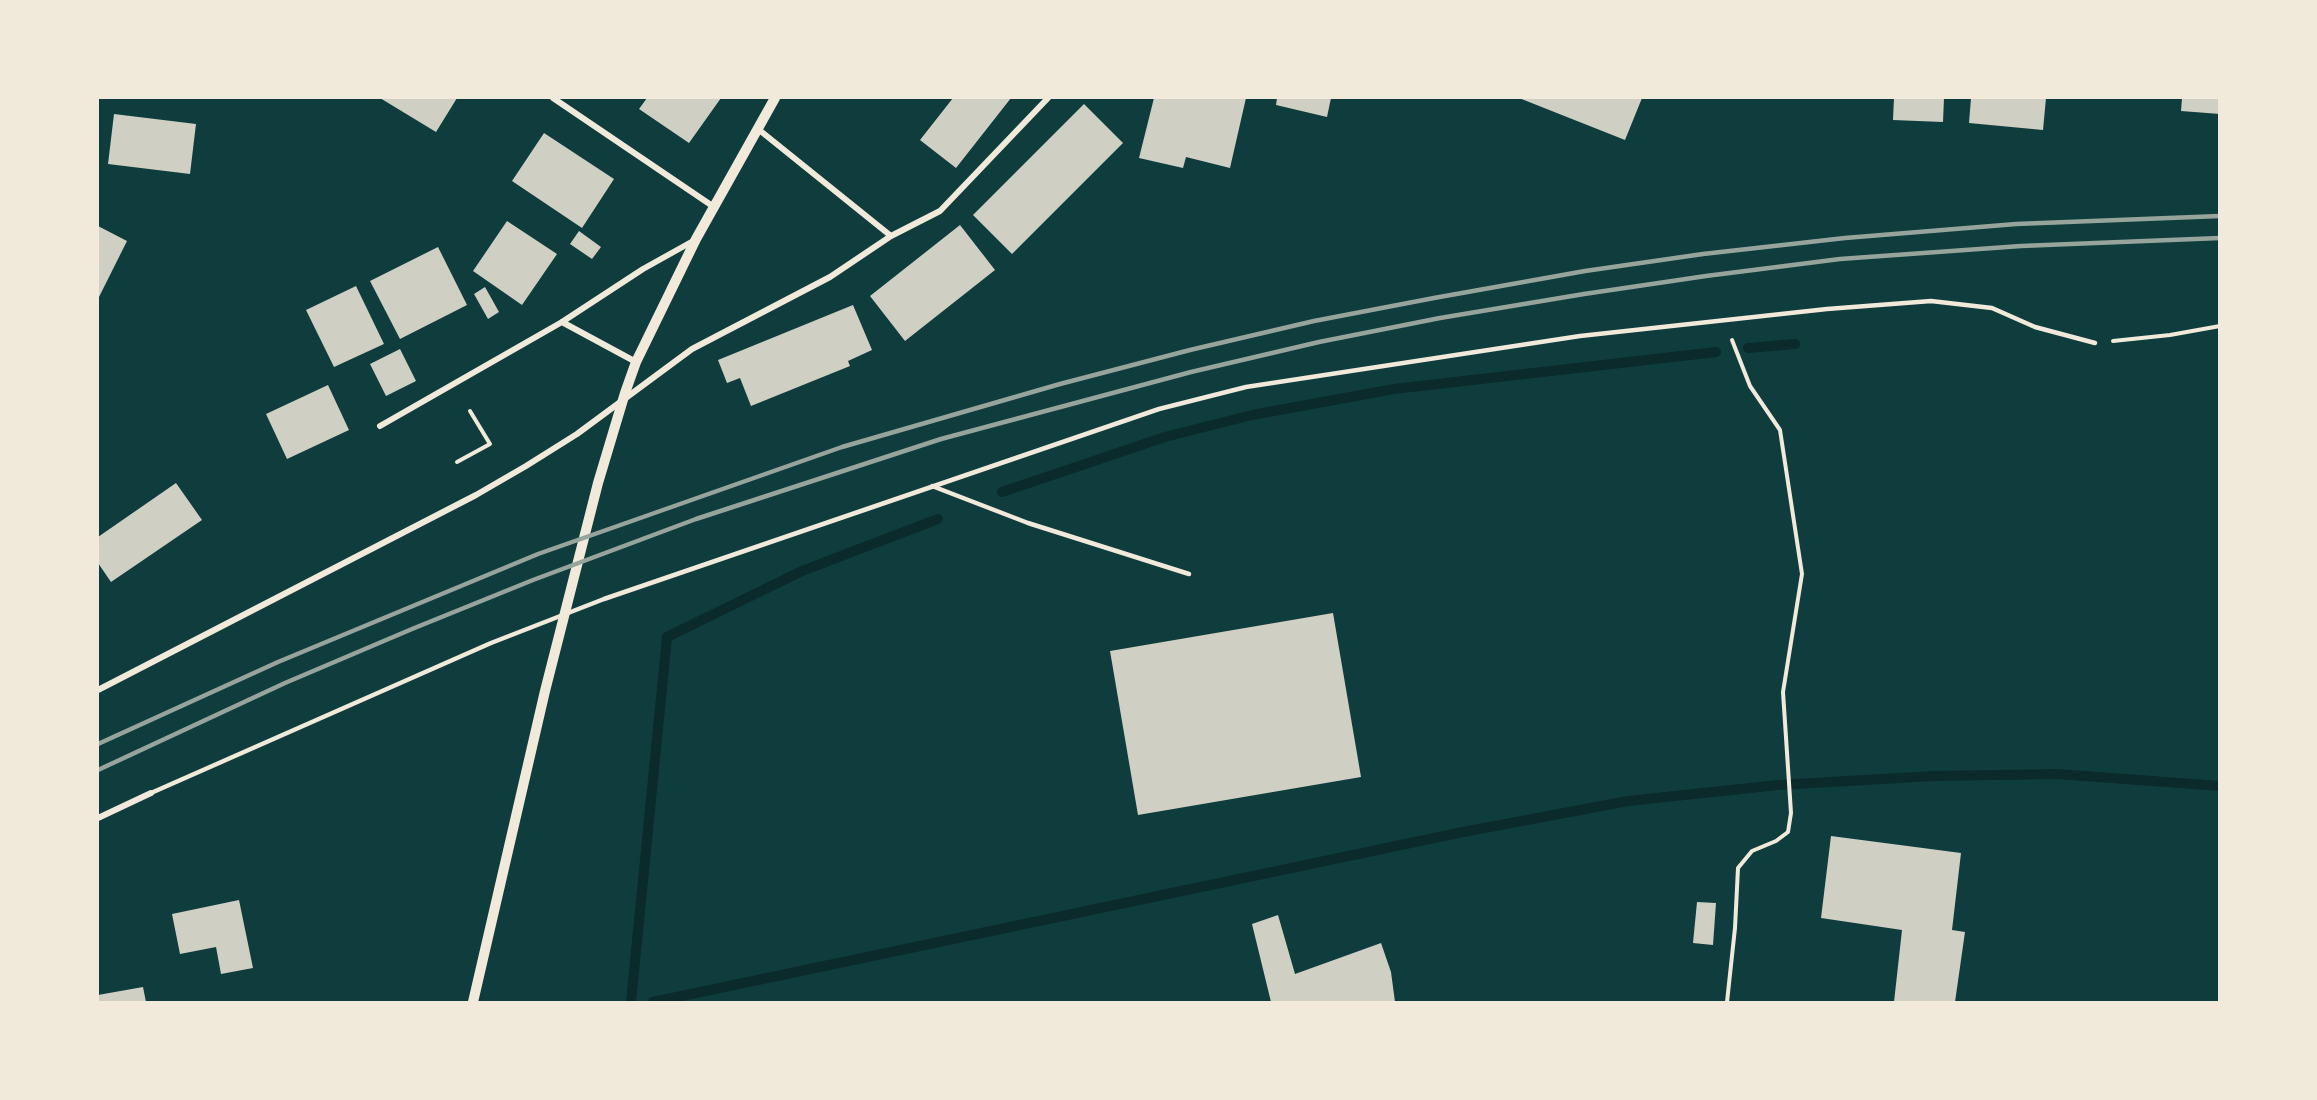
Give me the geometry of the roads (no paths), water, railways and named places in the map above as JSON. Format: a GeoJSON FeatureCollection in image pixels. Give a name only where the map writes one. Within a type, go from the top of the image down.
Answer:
{"type":"FeatureCollection","features":[{"type":"Feature","properties":{"kind":"street"},"geometry":{"type":"LineString","coordinates":[[553,98],[714,207]]}},
{"type":"Feature","properties":{"kind":"street"},"geometry":{"type":"LineString","coordinates":[[473,1002],[545,691],[598,483],[625,393],[636,362],[696,239],[775,98]]}},
{"type":"Feature","properties":{"kind":"street"},"geometry":{"type":"LineString","coordinates":[[98,690],[476,495],[577,434],[692,349],[830,278],[891,236],[940,211],[1048,98]]}},
{"type":"Feature","properties":{"kind":"street"},"geometry":{"type":"LineString","coordinates":[[758,129],[891,236]]}},
{"type":"Feature","properties":{"kind":"street"},"geometry":{"type":"LineString","coordinates":[[380,426],[562,322],[643,269],[696,239]]}},
{"type":"Feature","properties":{"kind":"street"},"geometry":{"type":"LineString","coordinates":[[562,322],[636,362]]}},
{"type":"Feature","properties":{"kind":"street"},"geometry":{"type":"LineString","coordinates":[[98,818],[151,793]]}},
{"type":"Feature","properties":{"kind":"lane"},"geometry":{"type":"LineString","coordinates":[[151,793],[540,623],[604,599],[1159,409],[1246,387],[1580,336],[1827,309],[1932,301],[1992,308],[2035,327],[2095,343]]}},
{"type":"Feature","properties":{"kind":"lane"},"geometry":{"type":"LineString","coordinates":[[932,486],[1028,523],[1189,574]]}},
{"type":"Feature","properties":{"kind":"waterway"},"geometry":{"type":"LineString","coordinates":[[1748,348],[1795,344]]}},
{"type":"Feature","properties":{"kind":"waterway"},"geometry":{"type":"LineString","coordinates":[[1002,492],[1165,437],[1252,415],[1394,389],[1716,352]]}},
{"type":"Feature","properties":{"kind":"waterway"},"geometry":{"type":"LineString","coordinates":[[631,1002],[667,637],[802,571],[938,519]]}},
{"type":"Feature","properties":{"kind":"waterway"},"geometry":{"type":"LineString","coordinates":[[653,1002],[1458,833],[1628,801],[1778,785],[1934,776],[2057,774],[2220,786]]}},
{"type":"Feature","properties":{"kind":"railway"},"geometry":{"type":"LineString","coordinates":[[98,744],[278,662],[538,554],[842,447],[1060,384],[1190,350],[1314,321],[1434,298],[1585,271],[1703,254],[1845,238],[2016,224],[2220,216]]}},
{"type":"Feature","properties":{"kind":"railway"},"geometry":{"type":"LineString","coordinates":[[98,770],[285,683],[412,629],[533,580],[696,519],[941,439],[1191,372],[1319,342],[1440,318],[1706,276],[1840,259],[2021,246],[2220,238]]}}]}
